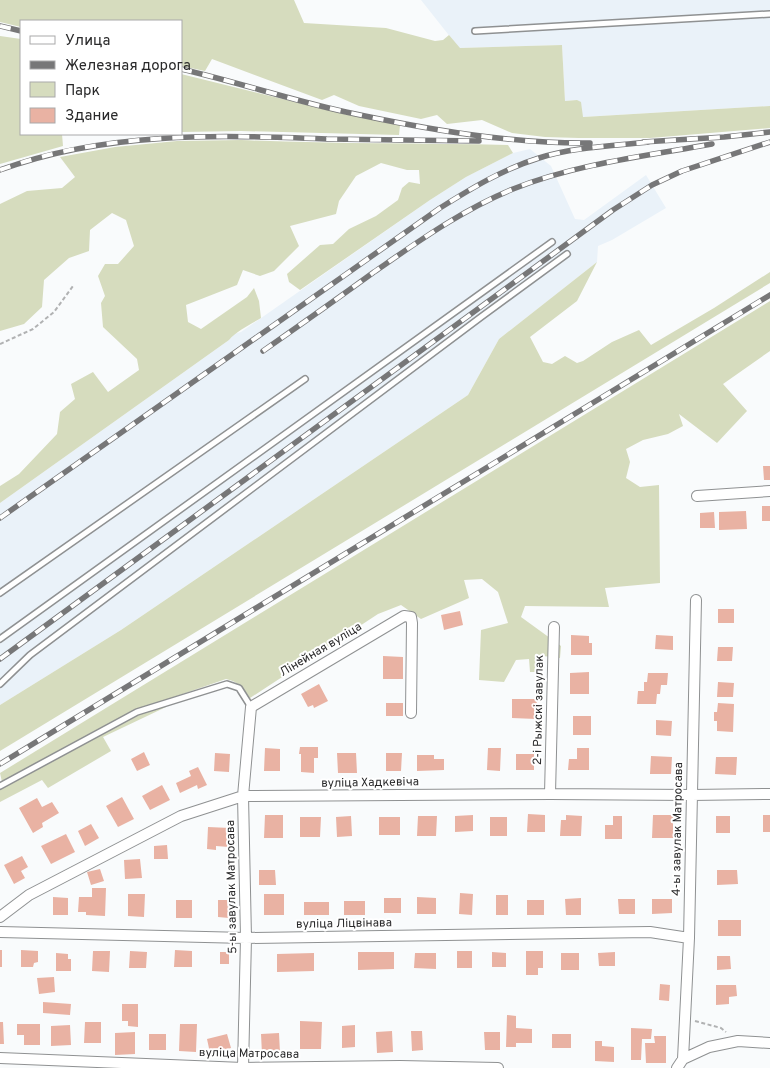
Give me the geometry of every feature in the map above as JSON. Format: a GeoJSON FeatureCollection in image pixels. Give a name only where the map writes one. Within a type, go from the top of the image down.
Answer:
{"type":"FeatureCollection","features":[{"type":"Feature","properties":{"kind":"street"},"geometry":{"type":"LineString","coordinates":[[697,496],[770,491]]}},
{"type":"Feature","properties":{"kind":"street","name":"4-ы завулак Матросава"},"geometry":{"type":"LineString","coordinates":[[683,1059],[689,938],[696,600]]}},
{"type":"Feature","properties":{"kind":"street","name":"Лінейная вуліца"},"geometry":{"type":"LineString","coordinates":[[251,707],[404,616],[411,616],[411,714]]}},
{"type":"Feature","properties":{"kind":"street","name":"2-і Рыжскі завулак"},"geometry":{"type":"LineString","coordinates":[[550,794],[554,626]]}},
{"type":"Feature","properties":{"kind":"street","name":"5-ы завулак Матросава"},"geometry":{"type":"LineString","coordinates":[[243,1068],[246,938],[243,796],[251,707]]}},
{"type":"Feature","properties":{"kind":"street","name":"вуліца Хадкевіча"},"geometry":{"type":"LineString","coordinates":[[0,917],[29,895],[181,816],[243,796],[770,794]]}},
{"type":"Feature","properties":{"kind":"street","name":"вуліца Ліцвінава"},"geometry":{"type":"LineString","coordinates":[[0,932],[246,938],[650,932],[689,938]]}},
{"type":"Feature","properties":{"kind":"street"},"geometry":{"type":"LineString","coordinates":[[676,1068],[683,1059],[709,1047],[738,1041],[770,1043]]}},
{"type":"Feature","properties":{"kind":"street","name":"вуліца Матросава"},"geometry":{"type":"LineString","coordinates":[[0,1058],[243,1068],[400,1066],[498,1068]]}},
{"type":"Feature","properties":{"kind":"lane"},"geometry":{"type":"LineString","coordinates":[[475,31],[770,14]]}},
{"type":"Feature","properties":{"kind":"lane"},"geometry":{"type":"LineString","coordinates":[[0,639],[552,242]]}},
{"type":"Feature","properties":{"kind":"lane"},"geometry":{"type":"LineString","coordinates":[[0,684],[30,655],[473,322],[567,254]]}},
{"type":"Feature","properties":{"kind":"lane"},"geometry":{"type":"LineString","coordinates":[[0,593],[305,379]]}},
{"type":"Feature","properties":{"kind":"lane"},"geometry":{"type":"LineString","coordinates":[[0,786],[137,712],[227,684],[239,688],[251,707]]}},
{"type":"Feature","properties":{"kind":"path"},"geometry":{"type":"LineString","coordinates":[[0,344],[33,329],[47,318],[54,312],[73,286]]}},
{"type":"Feature","properties":{"kind":"path"},"geometry":{"type":"LineString","coordinates":[[685,1019],[721,1028],[738,1041]]}},
{"type":"Feature","properties":{"kind":"shaded area"},"geometry":{"type":"Polygon","coordinates":[[[421,0],[770,0],[770,106],[582,117],[577,100],[565,101],[562,45],[459,48],[421,0]]]}},
{"type":"Feature","properties":{"kind":"shaded area"},"geometry":{"type":"Polygon","coordinates":[[[530,149],[551,166],[575,219],[584,220],[646,175],[666,208],[612,240],[598,246],[597,262],[499,339],[468,395],[121,630],[0,705],[0,503],[229,340],[234,334],[241,332],[430,200],[466,177],[513,153],[530,149]]]}},
{"type":"Feature","properties":{"kind":"green space"},"geometry":{"type":"Polygon","coordinates":[[[0,0],[294,0],[304,23],[386,28],[435,41],[443,40],[449,35],[460,48],[562,45],[565,101],[577,100],[581,102],[583,117],[770,106],[770,128],[650,138],[545,137],[512,133],[482,120],[447,124],[437,115],[421,119],[359,106],[334,95],[322,100],[212,59],[205,71],[182,66],[182,20],[20,20],[20,27],[0,22],[0,0]]]}},
{"type":"Feature","properties":{"kind":"green space"},"geometry":{"type":"Polygon","coordinates":[[[0,36],[20,39],[20,135],[62,135],[63,146],[0,164],[0,36]]]}},
{"type":"Feature","properties":{"kind":"green space"},"geometry":{"type":"Polygon","coordinates":[[[182,74],[344,114],[400,125],[399,135],[241,131],[182,132],[182,74]]]}},
{"type":"Feature","properties":{"kind":"green space"},"geometry":{"type":"Polygon","coordinates":[[[241,140],[508,145],[513,153],[466,177],[430,200],[300,290],[289,282],[287,274],[320,245],[333,244],[349,229],[376,216],[398,200],[402,188],[409,182],[420,184],[419,170],[407,170],[381,163],[356,176],[339,201],[336,214],[290,226],[299,246],[274,271],[260,276],[243,270],[237,285],[186,305],[188,322],[201,329],[247,297],[254,288],[259,301],[261,318],[240,331],[0,503],[0,486],[19,474],[57,434],[60,412],[75,399],[71,384],[93,372],[108,392],[139,370],[137,359],[103,327],[101,303],[105,296],[98,276],[105,264],[118,264],[134,246],[126,220],[112,213],[90,230],[89,251],[69,258],[44,280],[42,307],[24,324],[0,331],[0,204],[27,191],[62,188],[75,177],[60,157],[115,147],[177,141],[241,140]]]}},
{"type":"Feature","properties":{"kind":"green space"},"geometry":{"type":"Polygon","coordinates":[[[597,262],[577,301],[530,337],[543,362],[552,364],[565,356],[577,363],[583,361],[612,342],[639,330],[651,345],[770,272],[770,283],[0,751],[0,705],[121,630],[468,395],[499,339],[597,262]]]}},
{"type":"Feature","properties":{"kind":"green space"},"geometry":{"type":"Polygon","coordinates":[[[770,301],[770,351],[723,384],[747,411],[717,443],[679,414],[683,426],[668,434],[643,440],[626,449],[630,462],[626,478],[640,487],[659,485],[660,583],[605,588],[609,607],[525,606],[521,617],[561,646],[560,658],[543,656],[541,672],[530,672],[529,659],[516,660],[504,682],[479,680],[481,630],[508,623],[498,592],[482,579],[464,580],[469,598],[421,619],[401,605],[378,614],[250,698],[240,686],[226,679],[171,698],[166,707],[103,737],[111,751],[48,788],[42,780],[0,802],[0,783],[2,782],[0,773],[770,301]]]}},
{"type":"Feature","properties":{"kind":"building"},"geometry":{"type":"Polygon","coordinates":[[[763,466],[770,466],[770,480],[764,480],[763,466]]]}},
{"type":"Feature","properties":{"kind":"building"},"geometry":{"type":"Polygon","coordinates":[[[762,506],[770,506],[770,521],[762,521],[762,506]]]}},
{"type":"Feature","properties":{"kind":"building"},"geometry":{"type":"Polygon","coordinates":[[[746,511],[747,529],[719,530],[719,512],[746,511]]]}},
{"type":"Feature","properties":{"kind":"building"},"geometry":{"type":"Polygon","coordinates":[[[714,512],[715,528],[700,528],[700,513],[714,512]]]}},
{"type":"Feature","properties":{"kind":"building"},"geometry":{"type":"Polygon","coordinates":[[[718,609],[734,609],[734,623],[718,623],[718,609]]]}},
{"type":"Feature","properties":{"kind":"building"},"geometry":{"type":"Polygon","coordinates":[[[460,611],[463,625],[444,630],[441,615],[460,611]]]}},
{"type":"Feature","properties":{"kind":"building"},"geometry":{"type":"Polygon","coordinates":[[[571,635],[589,636],[589,643],[592,643],[592,655],[571,655],[571,635]]]}},
{"type":"Feature","properties":{"kind":"building"},"geometry":{"type":"Polygon","coordinates":[[[656,635],[673,636],[673,650],[655,649],[656,635]]]}},
{"type":"Feature","properties":{"kind":"building"},"geometry":{"type":"Polygon","coordinates":[[[718,647],[733,647],[732,661],[717,661],[718,647]]]}},
{"type":"Feature","properties":{"kind":"building"},"geometry":{"type":"Polygon","coordinates":[[[383,656],[403,657],[403,679],[383,679],[383,656]]]}},
{"type":"Feature","properties":{"kind":"building"},"geometry":{"type":"Polygon","coordinates":[[[589,672],[589,694],[570,694],[570,673],[589,672]]]}},
{"type":"Feature","properties":{"kind":"building"},"geometry":{"type":"Polygon","coordinates":[[[648,673],[668,673],[667,685],[661,685],[660,694],[657,694],[656,704],[637,704],[638,691],[644,691],[644,682],[647,682],[648,673]]]}},
{"type":"Feature","properties":{"kind":"building"},"geometry":{"type":"Polygon","coordinates":[[[718,682],[734,683],[733,697],[717,697],[718,682]]]}},
{"type":"Feature","properties":{"kind":"building"},"geometry":{"type":"Polygon","coordinates":[[[319,684],[328,701],[314,708],[313,705],[308,707],[301,694],[319,684]]]}},
{"type":"Feature","properties":{"kind":"building"},"geometry":{"type":"Polygon","coordinates":[[[512,699],[537,699],[536,719],[512,718],[512,699]]]}},
{"type":"Feature","properties":{"kind":"building"},"geometry":{"type":"Polygon","coordinates":[[[386,703],[403,703],[403,716],[386,716],[386,703]]]}},
{"type":"Feature","properties":{"kind":"building"},"geometry":{"type":"Polygon","coordinates":[[[718,703],[734,704],[733,732],[717,731],[717,721],[714,721],[714,712],[717,712],[718,703]]]}},
{"type":"Feature","properties":{"kind":"building"},"geometry":{"type":"Polygon","coordinates":[[[573,716],[591,716],[591,735],[573,735],[573,716]]]}},
{"type":"Feature","properties":{"kind":"building"},"geometry":{"type":"Polygon","coordinates":[[[656,720],[672,721],[671,736],[656,735],[656,720]]]}},
{"type":"Feature","properties":{"kind":"building"},"geometry":{"type":"Polygon","coordinates":[[[300,747],[318,747],[318,758],[314,758],[314,773],[301,772],[300,747]]]}},
{"type":"Feature","properties":{"kind":"building"},"geometry":{"type":"Polygon","coordinates":[[[265,748],[280,749],[280,771],[264,771],[265,748]]]}},
{"type":"Feature","properties":{"kind":"building"},"geometry":{"type":"Polygon","coordinates":[[[488,748],[501,748],[500,771],[487,770],[488,748]]]}},
{"type":"Feature","properties":{"kind":"building"},"geometry":{"type":"Polygon","coordinates":[[[577,748],[589,748],[589,770],[568,770],[569,759],[577,759],[577,748]]]}},
{"type":"Feature","properties":{"kind":"building"},"geometry":{"type":"Polygon","coordinates":[[[144,752],[150,765],[137,771],[131,759],[144,752]]]}},
{"type":"Feature","properties":{"kind":"building"},"geometry":{"type":"Polygon","coordinates":[[[215,753],[230,754],[229,772],[214,771],[215,753]]]}},
{"type":"Feature","properties":{"kind":"building"},"geometry":{"type":"Polygon","coordinates":[[[337,753],[356,753],[357,773],[338,773],[337,753]]]}},
{"type":"Feature","properties":{"kind":"building"},"geometry":{"type":"Polygon","coordinates":[[[386,753],[402,753],[401,771],[386,771],[386,753]]]}},
{"type":"Feature","properties":{"kind":"building"},"geometry":{"type":"Polygon","coordinates":[[[516,754],[534,754],[534,770],[516,770],[516,754]]]}},
{"type":"Feature","properties":{"kind":"building"},"geometry":{"type":"Polygon","coordinates":[[[417,755],[434,755],[434,759],[444,759],[444,770],[417,771],[417,755]]]}},
{"type":"Feature","properties":{"kind":"building"},"geometry":{"type":"Polygon","coordinates":[[[651,756],[672,757],[671,774],[650,774],[651,756]]]}},
{"type":"Feature","properties":{"kind":"building"},"geometry":{"type":"Polygon","coordinates":[[[716,757],[737,757],[736,775],[715,774],[716,757]]]}},
{"type":"Feature","properties":{"kind":"building"},"geometry":{"type":"Polygon","coordinates":[[[198,767],[207,785],[198,789],[197,785],[180,793],[176,783],[191,776],[189,771],[198,767]]]}},
{"type":"Feature","properties":{"kind":"building"},"geometry":{"type":"Polygon","coordinates":[[[162,785],[170,800],[150,810],[142,796],[162,785]]]}},
{"type":"Feature","properties":{"kind":"building"},"geometry":{"type":"Polygon","coordinates":[[[122,797],[134,819],[118,827],[106,806],[122,797]]]}},
{"type":"Feature","properties":{"kind":"building"},"geometry":{"type":"Polygon","coordinates":[[[37,798],[42,807],[52,802],[59,813],[42,823],[43,827],[33,833],[19,808],[37,798]]]}},
{"type":"Feature","properties":{"kind":"building"},"geometry":{"type":"Polygon","coordinates":[[[528,814],[545,815],[545,832],[527,832],[528,814]]]}},
{"type":"Feature","properties":{"kind":"building"},"geometry":{"type":"Polygon","coordinates":[[[265,815],[283,815],[283,838],[264,838],[265,815]]]}},
{"type":"Feature","properties":{"kind":"building"},"geometry":{"type":"Polygon","coordinates":[[[473,815],[473,831],[455,832],[455,816],[473,815]]]}},
{"type":"Feature","properties":{"kind":"building"},"geometry":{"type":"Polygon","coordinates":[[[566,815],[582,816],[581,836],[560,836],[561,820],[566,820],[566,815]]]}},
{"type":"Feature","properties":{"kind":"building"},"geometry":{"type":"Polygon","coordinates":[[[653,815],[673,815],[673,838],[652,838],[653,815]]]}},
{"type":"Feature","properties":{"kind":"building"},"geometry":{"type":"Polygon","coordinates":[[[763,815],[770,815],[770,832],[763,832],[763,815]]]}},
{"type":"Feature","properties":{"kind":"building"},"geometry":{"type":"Polygon","coordinates":[[[351,816],[352,836],[337,837],[336,817],[351,816]]]}},
{"type":"Feature","properties":{"kind":"building"},"geometry":{"type":"Polygon","coordinates":[[[418,816],[437,816],[436,836],[417,836],[418,816]]]}},
{"type":"Feature","properties":{"kind":"building"},"geometry":{"type":"Polygon","coordinates":[[[613,816],[622,816],[622,839],[605,839],[605,825],[613,825],[613,816]]]}},
{"type":"Feature","properties":{"kind":"building"},"geometry":{"type":"Polygon","coordinates":[[[716,816],[730,816],[730,833],[716,833],[716,816]]]}},
{"type":"Feature","properties":{"kind":"building"},"geometry":{"type":"Polygon","coordinates":[[[300,817],[321,817],[320,837],[300,837],[300,817]]]}},
{"type":"Feature","properties":{"kind":"building"},"geometry":{"type":"Polygon","coordinates":[[[379,817],[400,817],[400,835],[379,835],[379,817]]]}},
{"type":"Feature","properties":{"kind":"building"},"geometry":{"type":"Polygon","coordinates":[[[490,817],[507,817],[507,836],[490,836],[490,817]]]}},
{"type":"Feature","properties":{"kind":"building"},"geometry":{"type":"Polygon","coordinates":[[[91,824],[99,838],[85,846],[78,831],[91,824]]]}},
{"type":"Feature","properties":{"kind":"building"},"geometry":{"type":"Polygon","coordinates":[[[208,827],[230,828],[229,847],[216,846],[216,850],[207,849],[208,827]]]}},
{"type":"Feature","properties":{"kind":"building"},"geometry":{"type":"Polygon","coordinates":[[[66,834],[75,852],[51,864],[41,846],[66,834]]]}},
{"type":"Feature","properties":{"kind":"building"},"geometry":{"type":"Polygon","coordinates":[[[167,845],[168,859],[154,859],[154,846],[167,845]]]}},
{"type":"Feature","properties":{"kind":"building"},"geometry":{"type":"Polygon","coordinates":[[[22,856],[28,867],[21,871],[25,878],[14,884],[4,865],[22,856]]]}},
{"type":"Feature","properties":{"kind":"building"},"geometry":{"type":"Polygon","coordinates":[[[140,859],[142,878],[125,879],[124,860],[140,859]]]}},
{"type":"Feature","properties":{"kind":"building"},"geometry":{"type":"Polygon","coordinates":[[[100,869],[104,881],[91,885],[87,872],[100,869]]]}},
{"type":"Feature","properties":{"kind":"building"},"geometry":{"type":"Polygon","coordinates":[[[259,870],[275,870],[276,885],[259,885],[259,870]]]}},
{"type":"Feature","properties":{"kind":"building"},"geometry":{"type":"Polygon","coordinates":[[[717,870],[737,870],[738,884],[717,885],[717,870]]]}},
{"type":"Feature","properties":{"kind":"building"},"geometry":{"type":"Polygon","coordinates":[[[92,888],[106,888],[105,916],[86,915],[86,912],[78,912],[79,897],[92,897],[92,888]]]}},
{"type":"Feature","properties":{"kind":"building"},"geometry":{"type":"Polygon","coordinates":[[[460,893],[473,894],[472,915],[459,914],[460,893]]]}},
{"type":"Feature","properties":{"kind":"building"},"geometry":{"type":"Polygon","coordinates":[[[128,894],[145,894],[144,917],[128,916],[128,894]]]}},
{"type":"Feature","properties":{"kind":"building"},"geometry":{"type":"Polygon","coordinates":[[[264,894],[284,894],[284,915],[264,915],[264,894]]]}},
{"type":"Feature","properties":{"kind":"building"},"geometry":{"type":"Polygon","coordinates":[[[496,895],[508,895],[508,915],[496,915],[496,895]]]}},
{"type":"Feature","properties":{"kind":"building"},"geometry":{"type":"Polygon","coordinates":[[[53,897],[68,898],[68,915],[53,915],[53,897]]]}},
{"type":"Feature","properties":{"kind":"building"},"geometry":{"type":"Polygon","coordinates":[[[417,897],[436,898],[436,914],[417,914],[417,897]]]}},
{"type":"Feature","properties":{"kind":"building"},"geometry":{"type":"Polygon","coordinates":[[[384,898],[401,898],[401,913],[384,913],[384,898]]]}},
{"type":"Feature","properties":{"kind":"building"},"geometry":{"type":"Polygon","coordinates":[[[581,898],[581,915],[566,915],[565,899],[581,898]]]}},
{"type":"Feature","properties":{"kind":"building"},"geometry":{"type":"Polygon","coordinates":[[[618,899],[635,899],[635,914],[619,914],[618,899]]]}},
{"type":"Feature","properties":{"kind":"building"},"geometry":{"type":"Polygon","coordinates":[[[652,899],[672,899],[672,913],[652,914],[652,899]]]}},
{"type":"Feature","properties":{"kind":"building"},"geometry":{"type":"Polygon","coordinates":[[[176,900],[192,900],[192,918],[176,918],[176,900]]]}},
{"type":"Feature","properties":{"kind":"building"},"geometry":{"type":"Polygon","coordinates":[[[218,900],[229,900],[229,918],[218,917],[218,900]]]}},
{"type":"Feature","properties":{"kind":"building"},"geometry":{"type":"Polygon","coordinates":[[[527,900],[544,900],[544,915],[527,915],[527,900]]]}},
{"type":"Feature","properties":{"kind":"building"},"geometry":{"type":"Polygon","coordinates":[[[344,901],[365,901],[365,915],[344,915],[344,901]]]}},
{"type":"Feature","properties":{"kind":"building"},"geometry":{"type":"Polygon","coordinates":[[[304,902],[329,902],[329,915],[304,915],[304,902]]]}},
{"type":"Feature","properties":{"kind":"building"},"geometry":{"type":"Polygon","coordinates":[[[718,920],[741,920],[741,936],[718,936],[718,920]]]}},
{"type":"Feature","properties":{"kind":"building"},"geometry":{"type":"Polygon","coordinates":[[[0,950],[2,950],[2,967],[0,967],[0,950]]]}},
{"type":"Feature","properties":{"kind":"building"},"geometry":{"type":"Polygon","coordinates":[[[21,950],[38,951],[38,962],[34,963],[33,967],[21,967],[21,950]]]}},
{"type":"Feature","properties":{"kind":"building"},"geometry":{"type":"Polygon","coordinates":[[[175,950],[192,951],[192,967],[174,967],[175,950]]]}},
{"type":"Feature","properties":{"kind":"building"},"geometry":{"type":"Polygon","coordinates":[[[93,951],[110,951],[109,972],[92,971],[93,951]]]}},
{"type":"Feature","properties":{"kind":"building"},"geometry":{"type":"Polygon","coordinates":[[[130,951],[147,952],[146,968],[129,968],[130,951]]]}},
{"type":"Feature","properties":{"kind":"building"},"geometry":{"type":"Polygon","coordinates":[[[457,951],[472,951],[472,968],[457,968],[457,951]]]}},
{"type":"Feature","properties":{"kind":"building"},"geometry":{"type":"Polygon","coordinates":[[[526,951],[543,951],[543,968],[538,968],[538,975],[526,975],[526,951]]]}},
{"type":"Feature","properties":{"kind":"building"},"geometry":{"type":"Polygon","coordinates":[[[220,952],[229,952],[229,964],[220,964],[220,952]]]}},
{"type":"Feature","properties":{"kind":"building"},"geometry":{"type":"Polygon","coordinates":[[[358,952],[394,952],[394,969],[358,970],[358,952]]]}},
{"type":"Feature","properties":{"kind":"building"},"geometry":{"type":"Polygon","coordinates":[[[492,952],[506,953],[506,967],[492,967],[492,952]]]}},
{"type":"Feature","properties":{"kind":"building"},"geometry":{"type":"Polygon","coordinates":[[[615,952],[615,966],[599,966],[598,953],[615,952]]]}},
{"type":"Feature","properties":{"kind":"building"},"geometry":{"type":"Polygon","coordinates":[[[56,953],[68,954],[68,959],[71,959],[71,971],[56,971],[56,953]]]}},
{"type":"Feature","properties":{"kind":"building"},"geometry":{"type":"Polygon","coordinates":[[[314,953],[314,971],[277,972],[277,954],[314,953]]]}},
{"type":"Feature","properties":{"kind":"building"},"geometry":{"type":"Polygon","coordinates":[[[415,953],[436,953],[436,969],[414,968],[415,953]]]}},
{"type":"Feature","properties":{"kind":"building"},"geometry":{"type":"Polygon","coordinates":[[[561,953],[579,953],[579,970],[561,970],[561,953]]]}},
{"type":"Feature","properties":{"kind":"building"},"geometry":{"type":"Polygon","coordinates":[[[717,956],[730,956],[731,969],[717,970],[717,956]]]}},
{"type":"Feature","properties":{"kind":"building"},"geometry":{"type":"Polygon","coordinates":[[[54,977],[55,992],[39,994],[37,978],[54,977]]]}},
{"type":"Feature","properties":{"kind":"building"},"geometry":{"type":"Polygon","coordinates":[[[660,984],[670,985],[669,1001],[659,1000],[660,984]]]}},
{"type":"Feature","properties":{"kind":"building"},"geometry":{"type":"Polygon","coordinates":[[[716,985],[736,985],[737,996],[729,997],[729,1004],[716,1005],[716,985]]]}},
{"type":"Feature","properties":{"kind":"building"},"geometry":{"type":"Polygon","coordinates":[[[43,1002],[71,1004],[70,1015],[43,1013],[43,1002]]]}},
{"type":"Feature","properties":{"kind":"building"},"geometry":{"type":"Polygon","coordinates":[[[122,1004],[138,1004],[138,1027],[128,1026],[128,1021],[122,1021],[122,1004]]]}},
{"type":"Feature","properties":{"kind":"building"},"geometry":{"type":"Polygon","coordinates":[[[507,1015],[516,1016],[516,1028],[532,1029],[532,1043],[516,1043],[516,1047],[506,1047],[507,1015]]]}},
{"type":"Feature","properties":{"kind":"building"},"geometry":{"type":"Polygon","coordinates":[[[300,1021],[322,1022],[321,1049],[300,1049],[300,1021]]]}},
{"type":"Feature","properties":{"kind":"building"},"geometry":{"type":"Polygon","coordinates":[[[0,1022],[3,1022],[4,1044],[0,1044],[0,1022]]]}},
{"type":"Feature","properties":{"kind":"building"},"geometry":{"type":"Polygon","coordinates":[[[85,1022],[101,1022],[101,1043],[84,1043],[85,1022]]]}},
{"type":"Feature","properties":{"kind":"building"},"geometry":{"type":"Polygon","coordinates":[[[17,1024],[40,1024],[40,1045],[24,1045],[24,1035],[17,1035],[17,1024]]]}},
{"type":"Feature","properties":{"kind":"building"},"geometry":{"type":"Polygon","coordinates":[[[180,1024],[197,1024],[196,1052],[179,1051],[180,1024]]]}},
{"type":"Feature","properties":{"kind":"building"},"geometry":{"type":"Polygon","coordinates":[[[70,1025],[71,1045],[51,1046],[51,1026],[70,1025]]]}},
{"type":"Feature","properties":{"kind":"building"},"geometry":{"type":"Polygon","coordinates":[[[355,1025],[355,1047],[342,1048],[342,1026],[355,1025]]]}},
{"type":"Feature","properties":{"kind":"building"},"geometry":{"type":"Polygon","coordinates":[[[631,1028],[652,1029],[651,1039],[642,1039],[641,1060],[631,1060],[631,1028]]]}},
{"type":"Feature","properties":{"kind":"building"},"geometry":{"type":"Polygon","coordinates":[[[392,1031],[393,1052],[377,1053],[376,1032],[392,1031]]]}},
{"type":"Feature","properties":{"kind":"building"},"geometry":{"type":"Polygon","coordinates":[[[411,1031],[422,1031],[423,1050],[412,1051],[411,1031]]]}},
{"type":"Feature","properties":{"kind":"building"},"geometry":{"type":"Polygon","coordinates":[[[135,1032],[135,1054],[115,1055],[115,1033],[135,1032]]]}},
{"type":"Feature","properties":{"kind":"building"},"geometry":{"type":"Polygon","coordinates":[[[484,1032],[500,1032],[500,1050],[485,1050],[484,1032]]]}},
{"type":"Feature","properties":{"kind":"building"},"geometry":{"type":"Polygon","coordinates":[[[279,1033],[280,1053],[262,1054],[261,1034],[279,1033]]]}},
{"type":"Feature","properties":{"kind":"building"},"geometry":{"type":"Polygon","coordinates":[[[149,1034],[166,1034],[166,1050],[149,1050],[149,1034]]]}},
{"type":"Feature","properties":{"kind":"building"},"geometry":{"type":"Polygon","coordinates":[[[227,1034],[231,1048],[210,1053],[207,1039],[227,1034]]]}},
{"type":"Feature","properties":{"kind":"building"},"geometry":{"type":"Polygon","coordinates":[[[552,1034],[571,1034],[571,1048],[552,1048],[552,1034]]]}},
{"type":"Feature","properties":{"kind":"building"},"geometry":{"type":"Polygon","coordinates":[[[654,1036],[666,1036],[666,1063],[646,1063],[645,1043],[655,1043],[654,1036]]]}},
{"type":"Feature","properties":{"kind":"building"},"geometry":{"type":"Polygon","coordinates":[[[595,1041],[602,1041],[602,1046],[614,1047],[614,1062],[595,1061],[595,1041]]]}},
{"type":"Feature","properties":{"kind":"railway"},"geometry":{"type":"LineString","coordinates":[[0,26],[20,31]]}},
{"type":"Feature","properties":{"kind":"railway"},"geometry":{"type":"LineString","coordinates":[[182,69],[325,107],[406,124],[498,138],[560,143],[590,143]]}},
{"type":"Feature","properties":{"kind":"railway"},"geometry":{"type":"LineString","coordinates":[[643,142],[770,132]]}},
{"type":"Feature","properties":{"kind":"railway"},"geometry":{"type":"LineString","coordinates":[[0,170],[40,157],[80,148],[162,138],[244,137],[479,141]]}},
{"type":"Feature","properties":{"kind":"railway"},"geometry":{"type":"LineString","coordinates":[[0,518],[440,208],[476,186],[526,162],[552,154],[594,147],[649,142]]}},
{"type":"Feature","properties":{"kind":"railway"},"geometry":{"type":"LineString","coordinates":[[0,659],[613,210],[652,185],[682,171],[770,142]]}},
{"type":"Feature","properties":{"kind":"railway"},"geometry":{"type":"LineString","coordinates":[[263,351],[424,238],[458,216],[494,197],[537,180],[561,173],[636,157],[712,144]]}},
{"type":"Feature","properties":{"kind":"railway"},"geometry":{"type":"LineString","coordinates":[[0,764],[770,295]]}}]}
